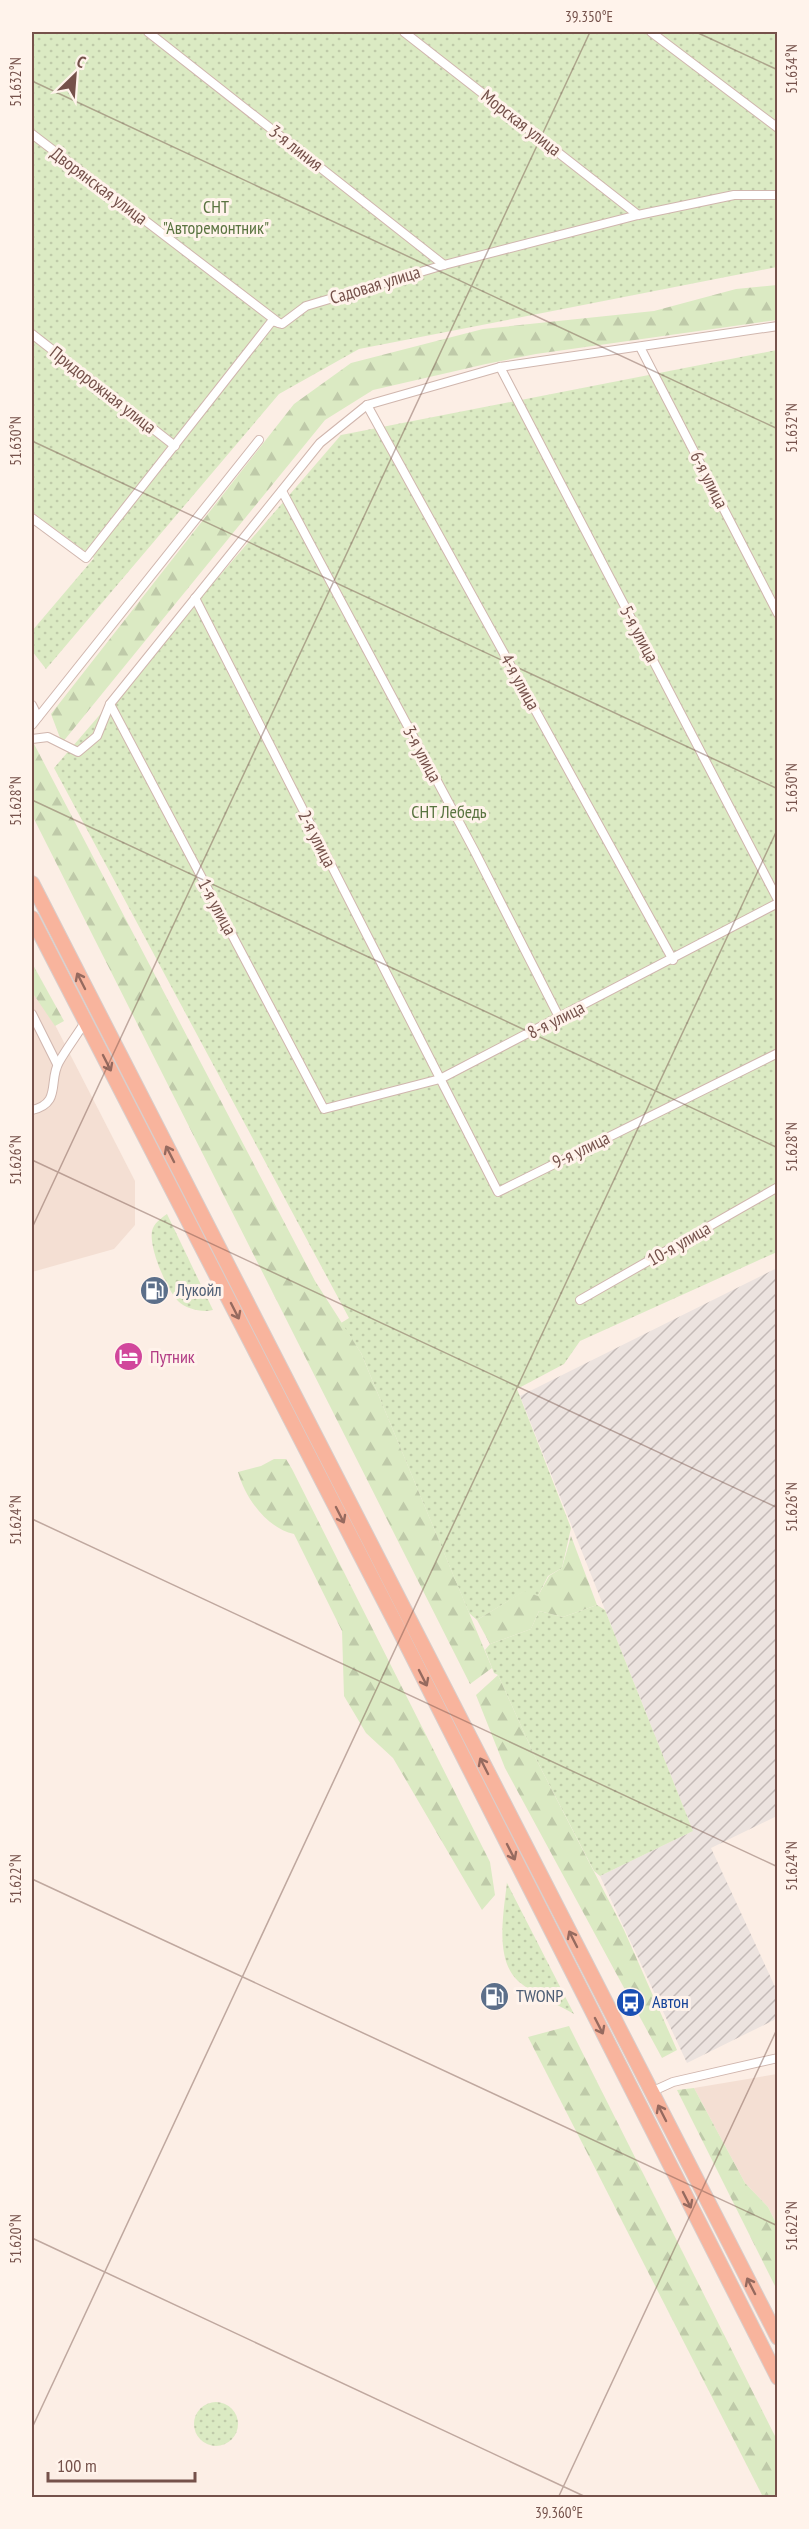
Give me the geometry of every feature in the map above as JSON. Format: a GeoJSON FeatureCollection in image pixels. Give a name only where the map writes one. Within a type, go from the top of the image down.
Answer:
{"type":"FeatureCollection","features":[{"type":"Feature","properties":{"kind":"highway"},"geometry":{"type":"LineString","coordinates":[[32,884],[777,2338]]}},
{"type":"Feature","properties":{"kind":"highway"},"geometry":{"type":"LineString","coordinates":[[32,918],[268,1376],[777,2378]]}},
{"type":"Feature","properties":{"kind":"highway"},"geometry":{"type":"LineString","coordinates":[[173,1191],[177,1185],[184,1190],[225,1270],[240,1292]]}},
{"type":"Feature","properties":{"kind":"highway"},"geometry":{"type":"LineString","coordinates":[[268,1376],[283,1391],[330,1478],[334,1479],[335,1475]]}},
{"type":"Feature","properties":{"kind":"street","name":"3-я линия"},"geometry":{"type":"LineString","coordinates":[[148,32],[444,265]]}},
{"type":"Feature","properties":{"kind":"street","name":"Морская улица"},"geometry":{"type":"LineString","coordinates":[[404,32],[638,215]]}},
{"type":"Feature","properties":{"kind":"street"},"geometry":{"type":"LineString","coordinates":[[651,32],[777,128]]}},
{"type":"Feature","properties":{"kind":"street","name":"Дворянская улица"},"geometry":{"type":"LineString","coordinates":[[32,134],[282,324]]}},
{"type":"Feature","properties":{"kind":"street","name":"Садовая улица"},"geometry":{"type":"LineString","coordinates":[[32,518],[86,558],[272,321],[282,324],[306,306],[444,265],[638,215],[734,195],[777,195]]}},
{"type":"Feature","properties":{"kind":"street"},"geometry":{"type":"LineString","coordinates":[[32,739],[48,737],[78,752],[97,736],[110,704],[320,443],[367,405],[500,367],[777,326]]}},
{"type":"Feature","properties":{"kind":"street","name":"Придорожная улица"},"geometry":{"type":"LineString","coordinates":[[32,334],[175,446]]}},
{"type":"Feature","properties":{"kind":"street","name":"6-я улица"},"geometry":{"type":"LineString","coordinates":[[640,346],[777,614]]}},
{"type":"Feature","properties":{"kind":"street","name":"5-я улица"},"geometry":{"type":"LineString","coordinates":[[500,367],[777,902]]}},
{"type":"Feature","properties":{"kind":"street","name":"4-я улица"},"geometry":{"type":"LineString","coordinates":[[367,405],[673,960]]}},
{"type":"Feature","properties":{"kind":"street"},"geometry":{"type":"LineString","coordinates":[[32,725],[259,440]]}},
{"type":"Feature","properties":{"kind":"street","name":"3-я улица"},"geometry":{"type":"LineString","coordinates":[[282,491],[474,850],[560,1018]]}},
{"type":"Feature","properties":{"kind":"street","name":"2-я улица"},"geometry":{"type":"LineString","coordinates":[[195,598],[440,1079]]}},
{"type":"Feature","properties":{"kind":"street","name":"1-я улица"},"geometry":{"type":"LineString","coordinates":[[110,704],[324,1109]]}},
{"type":"Feature","properties":{"kind":"street"},"geometry":{"type":"LineString","coordinates":[[32,705],[38,717]]}},
{"type":"Feature","properties":{"kind":"street","name":"8-я улица"},"geometry":{"type":"LineString","coordinates":[[324,1109],[440,1079],[673,960],[777,902]]}},
{"type":"Feature","properties":{"kind":"street"},"geometry":{"type":"LineString","coordinates":[[32,1014],[57,1064]]}},
{"type":"Feature","properties":{"kind":"street"},"geometry":{"type":"LineString","coordinates":[[32,1110],[41,1108],[53,1095],[57,1064],[85,1022]]}},
{"type":"Feature","properties":{"kind":"street","name":"9-я улица"},"geometry":{"type":"LineString","coordinates":[[440,1079],[498,1192],[777,1053]]}},
{"type":"Feature","properties":{"kind":"street","name":"10-я улица"},"geometry":{"type":"LineString","coordinates":[[580,1300],[777,1187]]}},
{"type":"Feature","properties":{"kind":"street"},"geometry":{"type":"LineString","coordinates":[[651,2092],[673,2082],[777,2058]]}},
{"type":"Feature","properties":{"kind":"shaded area"},"geometry":{"type":"Polygon","coordinates":[[[32,980],[135,1181],[135,1225],[114,1249],[32,1272],[32,980]]]}},
{"type":"Feature","properties":{"kind":"shaded area"},"geometry":{"type":"Polygon","coordinates":[[[777,1268],[777,1816],[711,1848],[777,1991],[777,2016],[774,2020],[687,2063],[600,1876],[693,1831],[520,1396],[777,1268]]]}},
{"type":"Feature","properties":{"kind":"shaded area"},"geometry":{"type":"Polygon","coordinates":[[[777,2074],[777,2225],[768,2207],[745,2183],[694,2088],[777,2074]]]}},
{"type":"Feature","properties":{"kind":"green space","name":"СНТ \"Авторемонтник\""},"geometry":{"type":"Polygon","coordinates":[[[32,32],[777,32],[777,267],[359,349],[279,394],[46,669],[32,651],[32,631],[94,558],[32,512],[32,32]]]}},
{"type":"Feature","properties":{"kind":"green space"},"geometry":{"type":"Polygon","coordinates":[[[777,285],[777,320],[536,354],[486,364],[373,390],[325,420],[62,743],[51,714],[294,404],[351,363],[483,329],[654,311],[736,289],[777,285]]]}},
{"type":"Feature","properties":{"kind":"green space","name":"СНТ Лебедь"},"geometry":{"type":"Polygon","coordinates":[[[777,350],[777,1252],[580,1341],[564,1364],[517,1389],[571,1528],[562,1568],[548,1576],[538,1596],[523,1592],[477,1620],[469,1613],[361,1353],[341,1323],[349,1318],[54,768],[341,435],[777,350]]]}},
{"type":"Feature","properties":{"kind":"green space"},"geometry":{"type":"Polygon","coordinates":[[[33,742],[315,1281],[361,1353],[492,1668],[470,1684],[32,815],[33,742]]]}},
{"type":"Feature","properties":{"kind":"green space"},"geometry":{"type":"Polygon","coordinates":[[[32,963],[64,1021],[55,1026],[32,992],[32,963]]]}},
{"type":"Feature","properties":{"kind":"green space"},"geometry":{"type":"Polygon","coordinates":[[[167,1214],[213,1310],[195,1310],[181,1304],[164,1278],[153,1247],[152,1231],[156,1223],[167,1214]]]}},
{"type":"Feature","properties":{"kind":"green space"},"geometry":{"type":"Polygon","coordinates":[[[274,1459],[286,1459],[292,1469],[490,1862],[495,1895],[482,1910],[393,1758],[366,1733],[344,1696],[342,1631],[294,1534],[284,1531],[266,1518],[251,1501],[241,1482],[238,1472],[261,1466],[274,1459]]]}},
{"type":"Feature","properties":{"kind":"green space"},"geometry":{"type":"Polygon","coordinates":[[[571,1536],[597,1605],[563,1617],[539,1611],[531,1629],[490,1644],[477,1620],[524,1591],[538,1596],[549,1576],[562,1568],[571,1536]]]}},
{"type":"Feature","properties":{"kind":"green space"},"geometry":{"type":"Polygon","coordinates":[[[597,1605],[605,1610],[693,1831],[600,1876],[594,1871],[536,1759],[485,1650],[490,1644],[531,1629],[539,1611],[563,1617],[597,1605]]]}},
{"type":"Feature","properties":{"kind":"green space"},"geometry":{"type":"Polygon","coordinates":[[[498,1675],[536,1759],[624,1930],[677,2050],[662,2058],[505,1768],[476,1695],[498,1675]]]}},
{"type":"Feature","properties":{"kind":"green space"},"geometry":{"type":"Polygon","coordinates":[[[507,1882],[574,2014],[531,1990],[518,1981],[511,1972],[503,1948],[502,1934],[507,1882]]]}},
{"type":"Feature","properties":{"kind":"green space"},"geometry":{"type":"Polygon","coordinates":[[[569,2026],[777,2440],[777,2497],[763,2497],[528,2037],[569,2026]]]}},
{"type":"Feature","properties":{"kind":"green space"},"geometry":{"type":"Polygon","coordinates":[[[694,2088],[745,2183],[768,2207],[777,2225],[777,2290],[677,2090],[694,2088]]]}},
{"type":"Feature","properties":{"kind":"green space"},"geometry":{"type":"Polygon","coordinates":[[[216,2402],[231,2409],[238,2424],[231,2439],[216,2446],[201,2439],[194,2424],[201,2409],[216,2402]]]}},
{"type":"Feature","properties":{"kind":"place","name":"Лукойл"},"geometry":{"type":"Point","coordinates":[155,1290]}},
{"type":"Feature","properties":{"kind":"place","name":"Путник"},"geometry":{"type":"Point","coordinates":[129,1357]}},
{"type":"Feature","properties":{"kind":"place","name":"TWONP"},"geometry":{"type":"Point","coordinates":[495,1996]}},
{"type":"Feature","properties":{"kind":"place","name":"Автон"},"geometry":{"type":"Point","coordinates":[631,2002]}}]}
